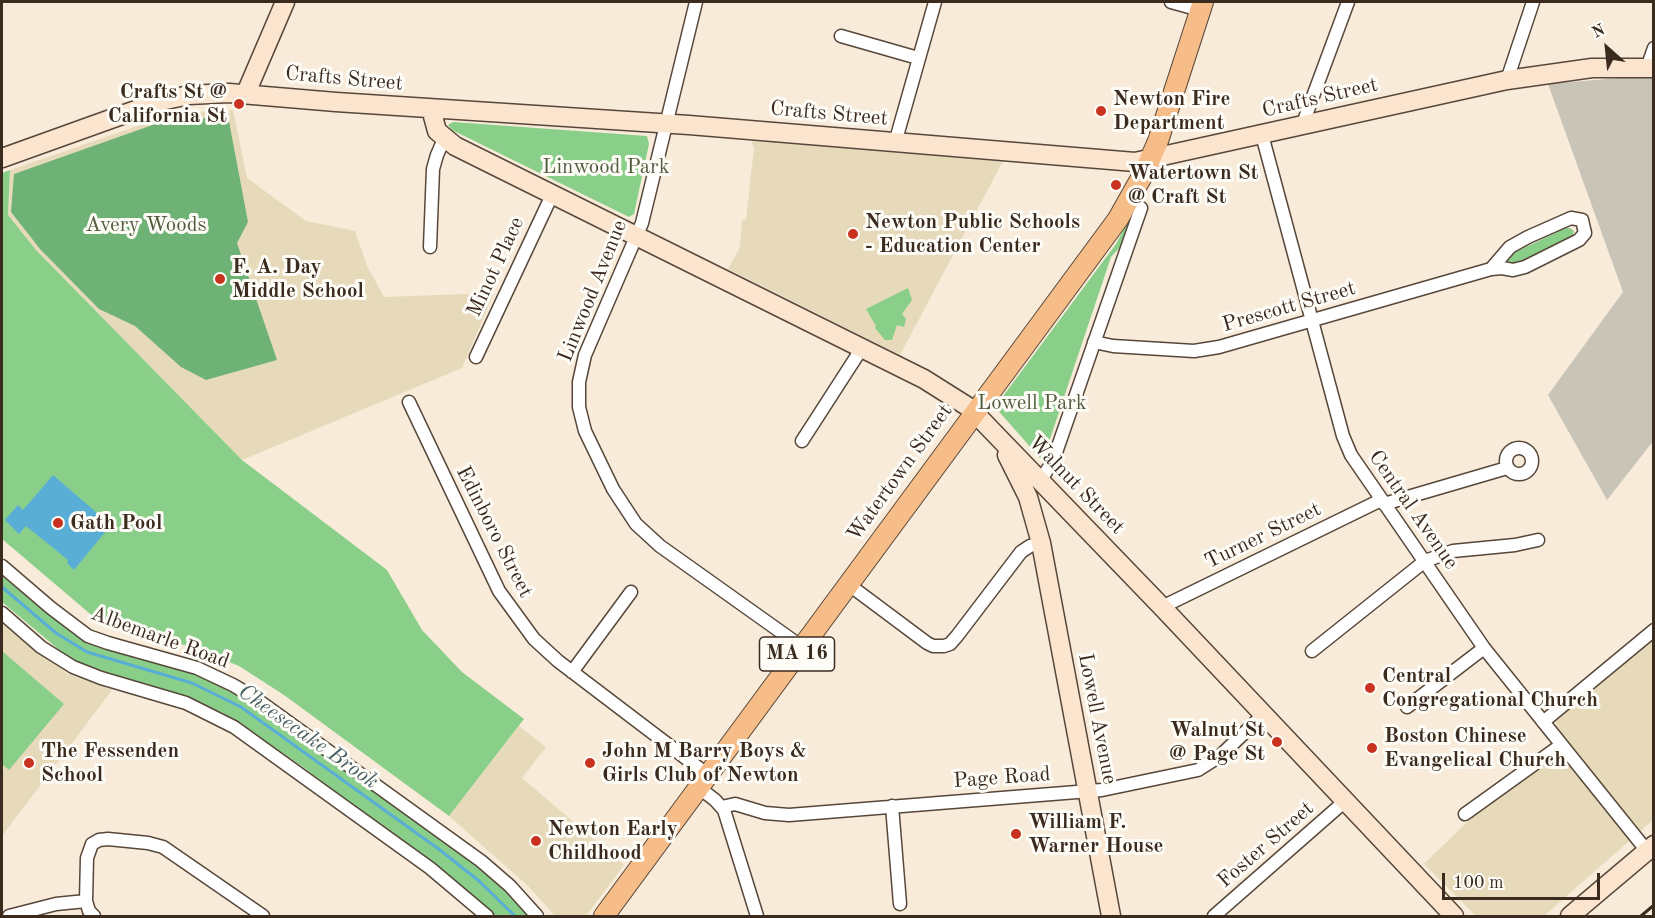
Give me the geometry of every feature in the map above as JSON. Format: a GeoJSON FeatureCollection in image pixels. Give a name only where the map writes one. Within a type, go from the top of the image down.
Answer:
{"type":"FeatureCollection","features":[{"type":"Feature","properties":{"kind":"main road"},"geometry":{"type":"LineString","coordinates":[[253,94],[262,56],[285,2]]}},
{"type":"Feature","properties":{"kind":"main road","name":"Watertown Street"},"geometry":{"type":"LineString","coordinates":[[604,916],[1118,219],[1150,160],[1202,6]]}},
{"type":"Feature","properties":{"kind":"main road","name":"Crafts Street"},"geometry":{"type":"LineString","coordinates":[[2,157],[161,101],[199,94],[253,94],[431,109],[666,124],[1130,162],[1150,160],[1507,80],[1592,68],[1650,68]]}},
{"type":"Feature","properties":{"kind":"main road"},"geometry":{"type":"LineString","coordinates":[[431,109],[436,128],[444,139]]}},
{"type":"Feature","properties":{"kind":"main road","name":"Walnut Street"},"geometry":{"type":"LineString","coordinates":[[444,139],[931,383],[975,412],[1454,916]]}},
{"type":"Feature","properties":{"kind":"main road","name":"Lowell Avenue"},"geometry":{"type":"LineString","coordinates":[[997,435],[1026,492],[1040,537],[1111,916]]}},
{"type":"Feature","properties":{"kind":"main road"},"geometry":{"type":"LineString","coordinates":[[1040,537],[1045,512],[1056,497]]}},
{"type":"Feature","properties":{"kind":"main road"},"geometry":{"type":"LineString","coordinates":[[1570,916],[1650,848]]}},
{"type":"Feature","properties":{"kind":"street","name":"Linwood Avenue"},"geometry":{"type":"LineString","coordinates":[[696,2],[643,219],[581,369],[578,401],[585,431],[619,501],[632,519],[646,534],[802,646]]}},
{"type":"Feature","properties":{"kind":"street"},"geometry":{"type":"LineString","coordinates":[[895,142],[935,2]]}},
{"type":"Feature","properties":{"kind":"street"},"geometry":{"type":"LineString","coordinates":[[1171,2],[1202,6]]}},
{"type":"Feature","properties":{"kind":"street"},"geometry":{"type":"LineString","coordinates":[[1302,126],[1348,2]]}},
{"type":"Feature","properties":{"kind":"street"},"geometry":{"type":"LineString","coordinates":[[1507,80],[1533,2]]}},
{"type":"Feature","properties":{"kind":"street"},"geometry":{"type":"LineString","coordinates":[[842,36],[918,58]]}},
{"type":"Feature","properties":{"kind":"street"},"geometry":{"type":"LineString","coordinates":[[1650,68],[1653,48]]}},
{"type":"Feature","properties":{"kind":"street","name":"Central Avenue"},"geometry":{"type":"LineString","coordinates":[[1262,135],[1343,436],[1351,455],[1484,648],[1561,745],[1650,848]]}},
{"type":"Feature","properties":{"kind":"street"},"geometry":{"type":"LineString","coordinates":[[430,247],[433,169],[444,139]]}},
{"type":"Feature","properties":{"kind":"street","name":"Minot Place"},"geometry":{"type":"LineString","coordinates":[[476,357],[552,195]]}},
{"type":"Feature","properties":{"kind":"street"},"geometry":{"type":"LineString","coordinates":[[1040,480],[1053,461],[1141,208]]}},
{"type":"Feature","properties":{"kind":"street","name":"Prescott Street"},"geometry":{"type":"LineString","coordinates":[[1094,342],[1109,345],[1204,350],[1491,269],[1513,270],[1525,267],[1579,240],[1585,233],[1582,220],[1571,218],[1560,222],[1510,247],[1491,269]]}},
{"type":"Feature","properties":{"kind":"street"},"geometry":{"type":"LineString","coordinates":[[802,441],[862,348]]}},
{"type":"Feature","properties":{"kind":"street","name":"Edinboro Street"},"geometry":{"type":"LineString","coordinates":[[409,402],[503,598],[539,644],[703,781],[722,807]]}},
{"type":"Feature","properties":{"kind":"street","name":"Turner Street"},"geometry":{"type":"LineString","coordinates":[[1162,607],[1383,502],[1507,468]]}},
{"type":"Feature","properties":{"kind":"street"},"geometry":{"type":"LineString","coordinates":[[848,584],[925,641],[933,646],[944,646],[950,644],[957,636],[1021,552],[1040,537]]}},
{"type":"Feature","properties":{"kind":"street"},"geometry":{"type":"LineString","coordinates":[[1312,651],[1425,561],[1453,551],[1515,545],[1538,540]]}},
{"type":"Feature","properties":{"kind":"street","name":"Albemarle Road"},"geometry":{"type":"LineString","coordinates":[[2,566],[88,636],[108,644],[197,669],[233,684],[255,698],[481,861],[510,886],[537,916]]}},
{"type":"Feature","properties":{"kind":"street"},"geometry":{"type":"LineString","coordinates":[[572,672],[631,592]]}},
{"type":"Feature","properties":{"kind":"street"},"geometry":{"type":"LineString","coordinates":[[2,613],[41,646],[73,667],[101,678],[186,703],[234,727],[430,868],[487,916]]}},
{"type":"Feature","properties":{"kind":"street"},"geometry":{"type":"LineString","coordinates":[[1543,722],[1653,630]]}},
{"type":"Feature","properties":{"kind":"street"},"geometry":{"type":"LineString","coordinates":[[1407,707],[1484,648]]}},
{"type":"Feature","properties":{"kind":"street","name":"Page Road"},"geometry":{"type":"LineString","coordinates":[[722,807],[735,804],[765,813],[782,815],[1088,791],[1198,770],[1220,756],[1264,714]]}},
{"type":"Feature","properties":{"kind":"street"},"geometry":{"type":"LineString","coordinates":[[1465,814],[1561,745]]}},
{"type":"Feature","properties":{"kind":"street","name":"Foster Street"},"geometry":{"type":"LineString","coordinates":[[1214,916],[1344,802]]}},
{"type":"Feature","properties":{"kind":"street"},"geometry":{"type":"LineString","coordinates":[[892,806],[900,904]]}},
{"type":"Feature","properties":{"kind":"street"},"geometry":{"type":"LineString","coordinates":[[722,807],[758,916]]}},
{"type":"Feature","properties":{"kind":"street"},"geometry":{"type":"LineString","coordinates":[[94,916],[89,911],[86,902],[87,858],[89,848],[95,842],[108,838],[160,846],[263,916]]}},
{"type":"Feature","properties":{"kind":"street"},"geometry":{"type":"LineString","coordinates":[[9,916],[25,914],[60,903],[86,902]]}},
{"type":"Feature","properties":{"kind":"shaded area"},"geometry":{"type":"Polygon","coordinates":[[[1619,78],[1653,78],[1654,440],[1607,500],[1548,395],[1623,292],[1548,84],[1619,78]]]}},
{"type":"Feature","properties":{"kind":"shaded area","name":"F. A. Day Middle School"},"geometry":{"type":"Polygon","coordinates":[[[233,110],[247,178],[306,221],[355,231],[367,266],[384,297],[494,293],[462,368],[242,460],[36,250],[8,215],[10,170],[161,118],[233,110]]]}},
{"type":"Feature","properties":{"kind":"shaded area","name":"Newton Public Schools - Education Center"},"geometry":{"type":"Polygon","coordinates":[[[750,138],[1004,159],[900,355],[728,269],[740,247],[742,220],[746,220],[754,148],[750,138]]]}},
{"type":"Feature","properties":{"kind":"shaded area","name":"The Fessenden School"},"geometry":{"type":"Polygon","coordinates":[[[2,622],[68,674],[112,690],[2,836],[2,622]]]}},
{"type":"Feature","properties":{"kind":"shaded area"},"geometry":{"type":"Polygon","coordinates":[[[1653,637],[1653,820],[1544,916],[1476,916],[1424,864],[1465,824],[1556,748],[1556,722],[1560,714],[1653,637]]]}},
{"type":"Feature","properties":{"kind":"shaded area","name":"Newton Early Childhood"},"geometry":{"type":"Polygon","coordinates":[[[519,726],[546,747],[522,778],[624,865],[586,916],[555,916],[528,886],[449,816],[519,726]]]}},
{"type":"Feature","properties":{"kind":"green space","name":"Avery Woods"},"geometry":{"type":"Polygon","coordinates":[[[228,116],[248,222],[237,243],[277,360],[206,380],[181,367],[135,326],[99,309],[40,249],[11,212],[14,174],[161,122],[228,116]]]}},
{"type":"Feature","properties":{"kind":"green space","name":"Linwood Park"},"geometry":{"type":"Polygon","coordinates":[[[453,122],[647,136],[649,144],[634,214],[629,217],[452,130],[448,125],[453,122]]]}},
{"type":"Feature","properties":{"kind":"green space"},"geometry":{"type":"Polygon","coordinates":[[[10,170],[8,215],[36,250],[242,460],[387,570],[422,630],[462,672],[524,719],[449,816],[284,695],[239,666],[195,648],[116,627],[95,618],[2,539],[2,173],[10,170]]]}},
{"type":"Feature","properties":{"kind":"green space","name":"Lowell Park"},"geometry":{"type":"Polygon","coordinates":[[[1134,210],[1122,245],[1111,257],[1050,439],[1047,458],[1040,458],[995,407],[1116,244],[1134,210]]]}},
{"type":"Feature","properties":{"kind":"green space"},"geometry":{"type":"Polygon","coordinates":[[[1566,228],[1574,231],[1572,238],[1515,265],[1508,262],[1511,254],[1566,228]]]}},
{"type":"Feature","properties":{"kind":"green space"},"geometry":{"type":"Polygon","coordinates":[[[908,288],[912,300],[902,314],[906,319],[904,327],[897,325],[892,340],[885,340],[875,328],[866,309],[908,288]]]}},
{"type":"Feature","properties":{"kind":"green space"},"geometry":{"type":"Polygon","coordinates":[[[2,565],[88,636],[233,685],[481,861],[538,916],[494,916],[476,898],[303,767],[223,713],[184,696],[94,670],[69,658],[2,602],[2,565]]]}},
{"type":"Feature","properties":{"kind":"green space"},"geometry":{"type":"Polygon","coordinates":[[[2,651],[64,704],[9,770],[2,764],[2,651]]]}},
{"type":"Feature","properties":{"kind":"water","name":"Gath Pool"},"geometry":{"type":"Polygon","coordinates":[[[53,475],[111,525],[74,570],[67,563],[68,560],[26,526],[19,534],[5,520],[18,505],[23,510],[53,475]]]}},
{"type":"Feature","properties":{"kind":"waterway","name":"Cheesecake Brook"},"geometry":{"type":"LineString","coordinates":[[2,587],[56,633],[87,652],[192,683],[241,707],[440,850],[479,881],[515,916]]}},
{"type":"Feature","properties":{"kind":"railway"},"geometry":{"type":"LineString","coordinates":[[1641,916],[1654,905]]}},
{"type":"Feature","properties":{"kind":"place","name":"Crafts St @ California St"},"geometry":{"type":"Point","coordinates":[239,104]}},
{"type":"Feature","properties":{"kind":"place","name":"Newton Fire Department"},"geometry":{"type":"Point","coordinates":[1101,111]}},
{"type":"Feature","properties":{"kind":"place","name":"Watertown St @ Craft St"},"geometry":{"type":"Point","coordinates":[1116,185]}},
{"type":"Feature","properties":{"kind":"place","name":"Newton Public Schools - Education Center"},"geometry":{"type":"Point","coordinates":[853,234]}},
{"type":"Feature","properties":{"kind":"place","name":"F. A. Day Middle School"},"geometry":{"type":"Point","coordinates":[220,279]}},
{"type":"Feature","properties":{"kind":"place","name":"Gath Pool"},"geometry":{"type":"Point","coordinates":[58,523]}},
{"type":"Feature","properties":{"kind":"place","name":"Central Congregational Church"},"geometry":{"type":"Point","coordinates":[1370,688]}},
{"type":"Feature","properties":{"kind":"place","name":"Walnut St @ Page St"},"geometry":{"type":"Point","coordinates":[1277,742]}},
{"type":"Feature","properties":{"kind":"place","name":"Boston Chinese Evangelical Church"},"geometry":{"type":"Point","coordinates":[1372,748]}},
{"type":"Feature","properties":{"kind":"place","name":"The Fessenden School"},"geometry":{"type":"Point","coordinates":[29,763]}},
{"type":"Feature","properties":{"kind":"place","name":"John M Barry Boys & Girls Club of Newton"},"geometry":{"type":"Point","coordinates":[590,763]}},
{"type":"Feature","properties":{"kind":"place","name":"William F. Warner House"},"geometry":{"type":"Point","coordinates":[1016,834]}},
{"type":"Feature","properties":{"kind":"place","name":"Newton Early Childhood"},"geometry":{"type":"Point","coordinates":[536,841]}}]}
